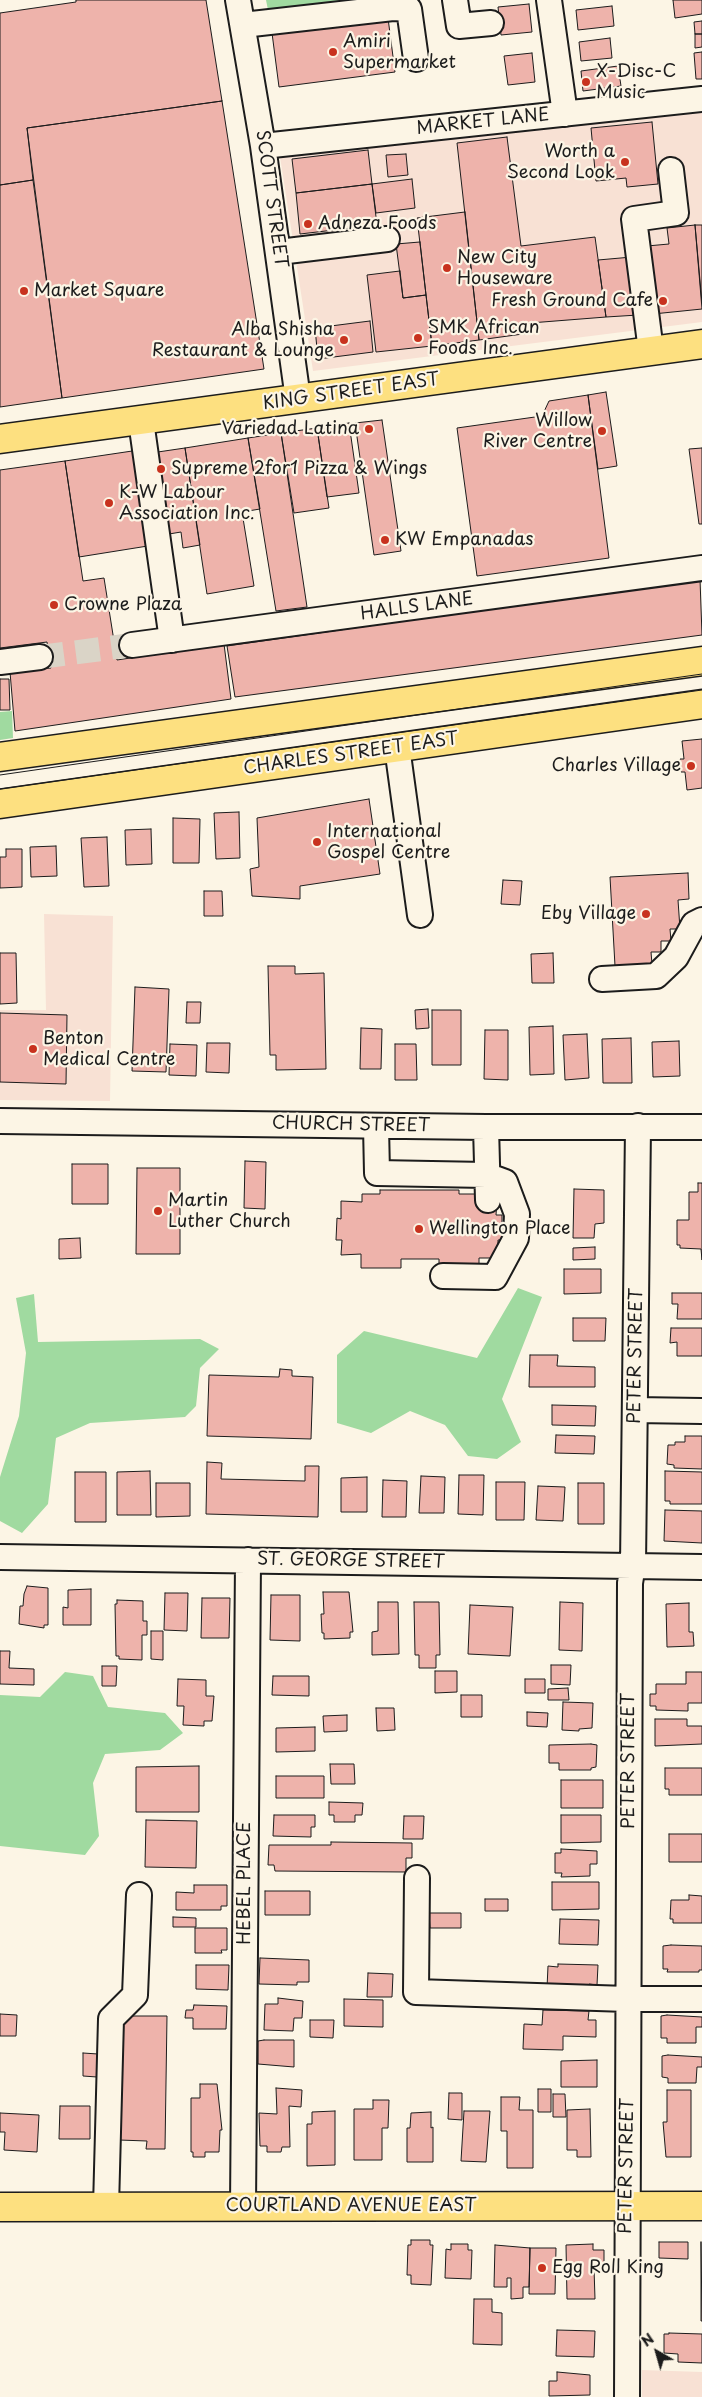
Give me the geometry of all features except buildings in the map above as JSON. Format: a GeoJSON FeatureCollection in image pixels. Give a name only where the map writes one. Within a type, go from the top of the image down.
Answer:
{"type":"FeatureCollection","features":[{"type":"Feature","properties":{"kind":"main road","name":"KING STREET EAST"},"geometry":{"type":"LineString","coordinates":[[0,439],[702,344]]}},
{"type":"Feature","properties":{"kind":"main road"},"geometry":{"type":"LineString","coordinates":[[0,757],[702,661]]}},
{"type":"Feature","properties":{"kind":"main road","name":"CHARLES STREET EAST"},"geometry":{"type":"LineString","coordinates":[[0,804],[702,704]]}},
{"type":"Feature","properties":{"kind":"main road","name":"COURTLAND AVENUE EAST"},"geometry":{"type":"LineString","coordinates":[[0,2207],[702,2206]]}},
{"type":"Feature","properties":{"kind":"street","name":"SCOTT STREET"},"geometry":{"type":"LineString","coordinates":[[238,0],[279,252],[298,398]]}},
{"type":"Feature","properties":{"kind":"street"},"geometry":{"type":"LineString","coordinates":[[455,0],[458,26],[491,23]]}},
{"type":"Feature","properties":{"kind":"street"},"geometry":{"type":"LineString","coordinates":[[549,0],[565,114]]}},
{"type":"Feature","properties":{"kind":"street"},"geometry":{"type":"LineString","coordinates":[[242,25],[393,8],[409,9],[416,59]]}},
{"type":"Feature","properties":{"kind":"street","name":"MARKET LANE"},"geometry":{"type":"LineString","coordinates":[[263,146],[702,99]]}},
{"type":"Feature","properties":{"kind":"street"},"geometry":{"type":"LineString","coordinates":[[651,351],[634,218],[676,213],[671,170]]}},
{"type":"Feature","properties":{"kind":"street"},"geometry":{"type":"LineString","coordinates":[[279,252],[388,239]]}},
{"type":"Feature","properties":{"kind":"street"},"geometry":{"type":"LineString","coordinates":[[141,421],[172,640]]}},
{"type":"Feature","properties":{"kind":"street","name":"HALLS LANE"},"geometry":{"type":"LineString","coordinates":[[132,645],[702,568]]}},
{"type":"Feature","properties":{"kind":"street"},"geometry":{"type":"LineString","coordinates":[[0,662],[40,657]]}},
{"type":"Feature","properties":{"kind":"street"},"geometry":{"type":"LineString","coordinates":[[396,747],[420,915]]}},
{"type":"Feature","properties":{"kind":"street"},"geometry":{"type":"LineString","coordinates":[[602,979],[656,976],[676,957],[694,924],[702,920]]}},
{"type":"Feature","properties":{"kind":"street","name":"CHURCH STREET"},"geometry":{"type":"LineString","coordinates":[[0,1121],[486,1127],[702,1126]]}},
{"type":"Feature","properties":{"kind":"street"},"geometry":{"type":"LineString","coordinates":[[376,1126],[377,1173],[486,1175],[505,1182],[517,1214],[516,1238],[495,1277],[443,1276]]}},
{"type":"Feature","properties":{"kind":"street","name":"PETER STREET"},"geometry":{"type":"LineString","coordinates":[[627,2397],[626,2240],[628,2206],[627,1999],[630,1583],[633,1565],[638,1126]]}},
{"type":"Feature","properties":{"kind":"street"},"geometry":{"type":"LineString","coordinates":[[486,1127],[488,1200]]}},
{"type":"Feature","properties":{"kind":"street"},"geometry":{"type":"LineString","coordinates":[[635,1410],[702,1411]]}},
{"type":"Feature","properties":{"kind":"street","name":"ST. GEORGE STREET"},"geometry":{"type":"LineString","coordinates":[[0,1557],[702,1567]]}},
{"type":"Feature","properties":{"kind":"street","name":"HEBEL PLACE"},"geometry":{"type":"LineString","coordinates":[[243,2207],[248,1560]]}},
{"type":"Feature","properties":{"kind":"street"},"geometry":{"type":"LineString","coordinates":[[417,1878],[416,1992],[627,1999],[702,1999]]}},
{"type":"Feature","properties":{"kind":"street"},"geometry":{"type":"LineString","coordinates":[[106,2207],[111,2019],[135,1996],[139,1895]]}},
{"type":"Feature","properties":{"kind":"shaded area"},"geometry":{"type":"Polygon","coordinates":[[[702,107],[702,322],[313,371],[279,150],[702,107]]]}},
{"type":"Feature","properties":{"kind":"shaded area"},"geometry":{"type":"Polygon","coordinates":[[[44,914],[113,916],[110,1101],[0,1100],[0,1010],[46,1010],[44,914]]]}},
{"type":"Feature","properties":{"kind":"shaded area"},"geometry":{"type":"Polygon","coordinates":[[[642,2370],[702,2372],[702,2397],[642,2397],[642,2370]]]}},
{"type":"Feature","properties":{"kind":"green space"},"geometry":{"type":"Polygon","coordinates":[[[266,0],[355,0],[268,10],[266,0]]]}},
{"type":"Feature","properties":{"kind":"green space"},"geometry":{"type":"Polygon","coordinates":[[[12,711],[13,738],[0,740],[0,712],[12,711]]]}},
{"type":"Feature","properties":{"kind":"green space"},"geometry":{"type":"Polygon","coordinates":[[[518,1288],[542,1297],[502,1399],[521,1442],[497,1459],[468,1456],[445,1425],[410,1411],[371,1433],[337,1423],[337,1355],[364,1331],[477,1358],[518,1288]]]}},
{"type":"Feature","properties":{"kind":"green space"},"geometry":{"type":"Polygon","coordinates":[[[34,1294],[38,1342],[200,1339],[219,1349],[200,1368],[196,1406],[185,1417],[90,1423],[56,1438],[48,1504],[22,1533],[0,1521],[0,1477],[19,1416],[26,1353],[16,1298],[34,1294]]]}},
{"type":"Feature","properties":{"kind":"green space"},"geometry":{"type":"Polygon","coordinates":[[[65,1672],[93,1676],[108,1707],[165,1713],[183,1733],[160,1750],[105,1754],[93,1783],[99,1836],[85,1855],[0,1846],[0,1695],[40,1697],[65,1672]]]}},
{"type":"Feature","properties":{"kind":"tunnel"},"geometry":{"type":"LineString","coordinates":[[40,657],[132,645]]}},
{"type":"Feature","properties":{"kind":"tram line"},"geometry":{"type":"LineString","coordinates":[[0,775],[702,674]]}},
{"type":"Feature","properties":{"kind":"tram line"},"geometry":{"type":"LineString","coordinates":[[0,789],[702,690]]}},
{"type":"Feature","properties":{"kind":"place","name":"Amiri Supermarket"},"geometry":{"type":"Point","coordinates":[333,52]}},
{"type":"Feature","properties":{"kind":"place","name":"X-Disc-C Music"},"geometry":{"type":"Point","coordinates":[586,82]}},
{"type":"Feature","properties":{"kind":"place","name":"Worth a Second Look"},"geometry":{"type":"Point","coordinates":[625,162]}},
{"type":"Feature","properties":{"kind":"place","name":"Adneza Foods"},"geometry":{"type":"Point","coordinates":[308,224]}},
{"type":"Feature","properties":{"kind":"place","name":"New City Houseware"},"geometry":{"type":"Point","coordinates":[447,268]}},
{"type":"Feature","properties":{"kind":"place","name":"Market Square"},"geometry":{"type":"Point","coordinates":[24,291]}},
{"type":"Feature","properties":{"kind":"place","name":"Fresh Ground Cafe"},"geometry":{"type":"Point","coordinates":[663,301]}},
{"type":"Feature","properties":{"kind":"place","name":"SMK African Foods Inc."},"geometry":{"type":"Point","coordinates":[418,338]}},
{"type":"Feature","properties":{"kind":"place","name":"Alba Shisha Restaurant & Lounge"},"geometry":{"type":"Point","coordinates":[344,340]}},
{"type":"Feature","properties":{"kind":"place","name":"Variedad Latina"},"geometry":{"type":"Point","coordinates":[369,429]}},
{"type":"Feature","properties":{"kind":"place","name":"Willow River Centre"},"geometry":{"type":"Point","coordinates":[602,431]}},
{"type":"Feature","properties":{"kind":"place","name":"Supreme 2for1 Pizza & Wings"},"geometry":{"type":"Point","coordinates":[161,469]}},
{"type":"Feature","properties":{"kind":"place","name":"K-W Labour Association Inc."},"geometry":{"type":"Point","coordinates":[109,503]}},
{"type":"Feature","properties":{"kind":"place","name":"KW Empanadas"},"geometry":{"type":"Point","coordinates":[385,540]}},
{"type":"Feature","properties":{"kind":"place","name":"Crowne Plaza"},"geometry":{"type":"Point","coordinates":[54,605]}},
{"type":"Feature","properties":{"kind":"place","name":"Charles Village"},"geometry":{"type":"Point","coordinates":[691,766]}},
{"type":"Feature","properties":{"kind":"place","name":"International Gospel Centre"},"geometry":{"type":"Point","coordinates":[317,842]}},
{"type":"Feature","properties":{"kind":"place","name":"Eby Village"},"geometry":{"type":"Point","coordinates":[646,914]}},
{"type":"Feature","properties":{"kind":"place","name":"Benton Medical Centre"},"geometry":{"type":"Point","coordinates":[33,1049]}},
{"type":"Feature","properties":{"kind":"place","name":"Martin Luther Church"},"geometry":{"type":"Point","coordinates":[158,1211]}},
{"type":"Feature","properties":{"kind":"place","name":"Wellington Place"},"geometry":{"type":"Point","coordinates":[419,1229]}},
{"type":"Feature","properties":{"kind":"place","name":"Egg Roll King"},"geometry":{"type":"Point","coordinates":[542,2268]}}]}
